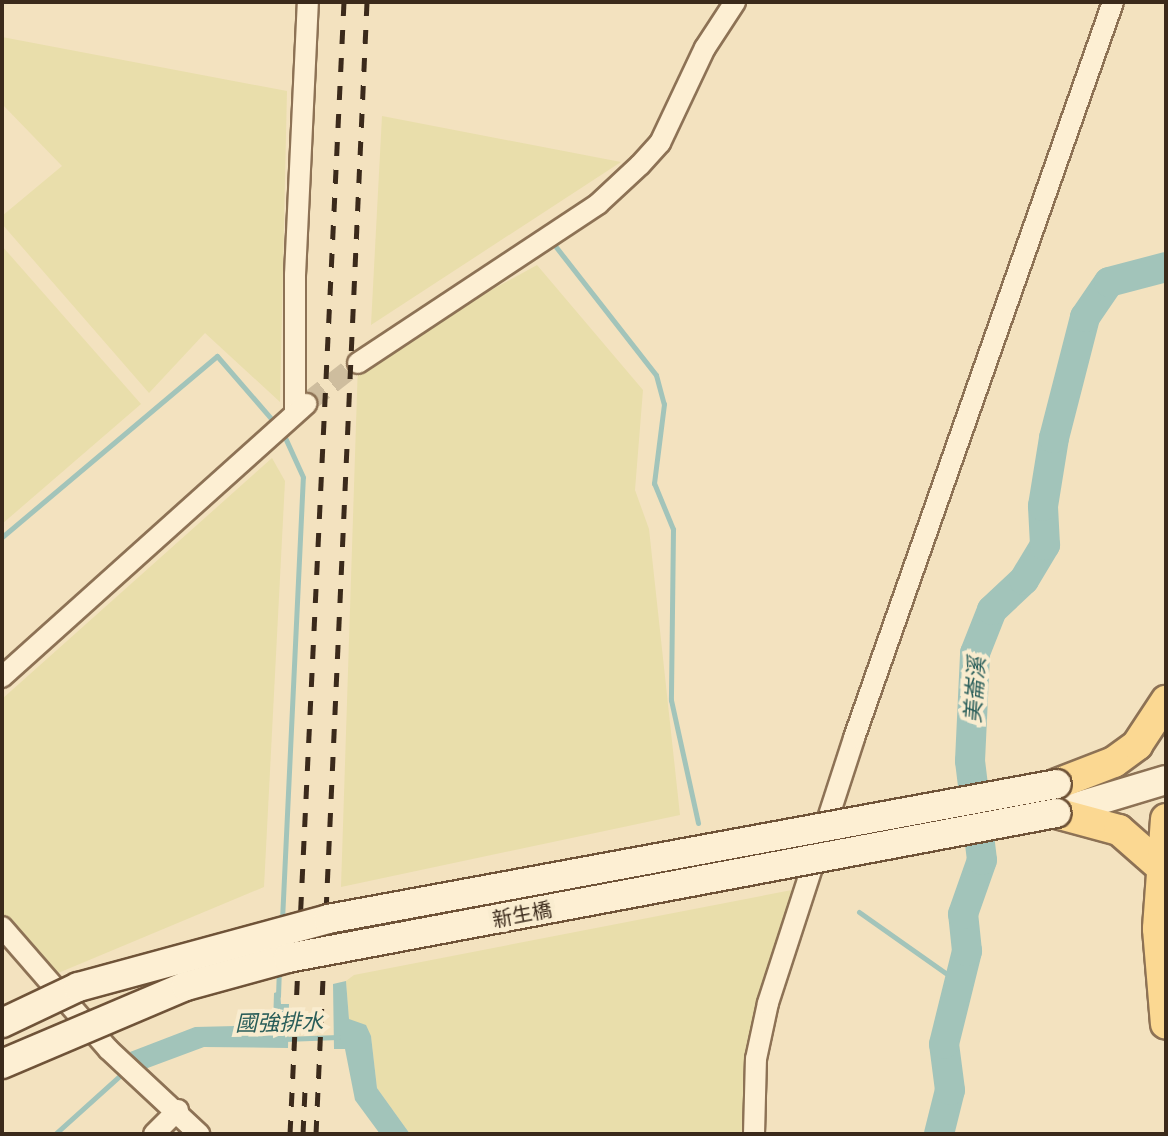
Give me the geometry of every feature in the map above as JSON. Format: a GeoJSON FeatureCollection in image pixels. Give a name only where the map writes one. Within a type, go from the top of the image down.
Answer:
{"type":"FeatureCollection","features":[{"type":"Feature","properties":{"kind":"main road"},"geometry":{"type":"LineString","coordinates":[[1056,798],[1137,745],[1166,701]]}},
{"type":"Feature","properties":{"kind":"main road"},"geometry":{"type":"LineString","coordinates":[[1056,798],[1119,830],[1160,866]]}},
{"type":"Feature","properties":{"kind":"main road"},"geometry":{"type":"LineString","coordinates":[[1166,820],[1160,866],[1166,1024]]}},
{"type":"Feature","properties":{"kind":"street"},"geometry":{"type":"LineString","coordinates":[[2,677],[291,418],[308,2]]}},
{"type":"Feature","properties":{"kind":"street"},"geometry":{"type":"LineString","coordinates":[[358,363],[598,204],[640,165],[660,143],[705,48],[735,2]]}},
{"type":"Feature","properties":{"kind":"street"},"geometry":{"type":"LineString","coordinates":[[754,1134],[756,1059],[768,1003],[854,738],[1113,2]]}},
{"type":"Feature","properties":{"kind":"street"},"geometry":{"type":"LineString","coordinates":[[1056,798],[1166,779]]}},
{"type":"Feature","properties":{"kind":"street","name":"新生橋"},"geometry":{"type":"LineString","coordinates":[[2,1023],[78,987],[328,919],[1056,798]]}},
{"type":"Feature","properties":{"kind":"street","name":"新生橋"},"geometry":{"type":"LineString","coordinates":[[2,1064],[186,986],[288,958],[1056,798]]}},
{"type":"Feature","properties":{"kind":"street"},"geometry":{"type":"LineString","coordinates":[[2,927],[108,1049],[178,1110],[199,1134]]}},
{"type":"Feature","properties":{"kind":"street"},"geometry":{"type":"LineString","coordinates":[[154,1134],[178,1110]]}},
{"type":"Feature","properties":{"kind":"shaded area"},"geometry":{"type":"Polygon","coordinates":[[[2,37],[287,91],[280,402],[205,333],[149,393],[2,224],[2,216],[62,166],[2,104],[2,37]]]}},
{"type":"Feature","properties":{"kind":"shaded area"},"geometry":{"type":"Polygon","coordinates":[[[382,116],[621,162],[371,325],[382,116]]]}},
{"type":"Feature","properties":{"kind":"shaded area"},"geometry":{"type":"Polygon","coordinates":[[[2,246],[141,404],[2,524],[2,246]]]}},
{"type":"Feature","properties":{"kind":"shaded area"},"geometry":{"type":"Polygon","coordinates":[[[537,265],[643,390],[635,490],[649,529],[680,815],[341,887],[358,363],[537,265]]]}},
{"type":"Feature","properties":{"kind":"shaded area"},"geometry":{"type":"Polygon","coordinates":[[[272,458],[285,481],[264,887],[51,976],[2,926],[2,699],[272,458]]]}},
{"type":"Feature","properties":{"kind":"shaded area"},"geometry":{"type":"Polygon","coordinates":[[[797,889],[762,984],[744,1064],[743,1134],[410,1134],[377,1088],[371,1036],[349,1019],[346,981],[354,975],[797,889]]]}},
{"type":"Feature","properties":{"kind":"water"},"geometry":{"type":"Polygon","coordinates":[[[346,981],[349,1019],[366,1025],[371,1036],[377,1088],[410,1134],[380,1134],[355,1100],[345,1049],[334,1049],[333,984],[346,981]]]}},
{"type":"Feature","properties":{"kind":"water"},"geometry":{"type":"Polygon","coordinates":[[[280,991],[281,1004],[289,1004],[288,1048],[204,1047],[145,1069],[130,1052],[195,1027],[273,1025],[274,993],[280,991]]]}},
{"type":"Feature","properties":{"kind":"waterway"},"geometry":{"type":"LineString","coordinates":[[556,247],[656,375],[664,404],[654,483],[673,529],[671,700],[698,823]]}},
{"type":"Feature","properties":{"kind":"waterway","name":"美崙溪"},"geometry":{"type":"LineString","coordinates":[[939,1134],[950,1090],[944,1044],[967,951],[963,914],[982,860],[970,761],[975,653],[992,610],[1024,580],[1045,545],[1043,506],[1054,438],[1085,317],[1109,282],[1166,267]]}},
{"type":"Feature","properties":{"kind":"waterway"},"geometry":{"type":"LineString","coordinates":[[2,537],[217,356],[276,424]]}},
{"type":"Feature","properties":{"kind":"waterway"},"geometry":{"type":"LineString","coordinates":[[282,431],[303,477],[282,920]]}},
{"type":"Feature","properties":{"kind":"waterway"},"geometry":{"type":"LineString","coordinates":[[859,912],[964,986]]}},
{"type":"Feature","properties":{"kind":"waterway"},"geometry":{"type":"LineString","coordinates":[[278,996],[279,970]]}},
{"type":"Feature","properties":{"kind":"waterway","name":"國強排水"},"geometry":{"type":"LineString","coordinates":[[284,1039],[338,1037]]}},
{"type":"Feature","properties":{"kind":"waterway","name":"國強排水"},"geometry":{"type":"LineString","coordinates":[[55,1134],[125,1071]]}},
{"type":"Feature","properties":{"kind":"tunnel"},"geometry":{"type":"LineString","coordinates":[[308,402],[358,363]]}},
{"type":"Feature","properties":{"kind":"railway"},"geometry":{"type":"LineString","coordinates":[[290,1134],[344,2]]}},
{"type":"Feature","properties":{"kind":"railway"},"geometry":{"type":"LineString","coordinates":[[316,1134],[367,2]]}},
{"type":"Feature","properties":{"kind":"railway"},"geometry":{"type":"LineString","coordinates":[[303,1134],[305,1090]]}}]}
